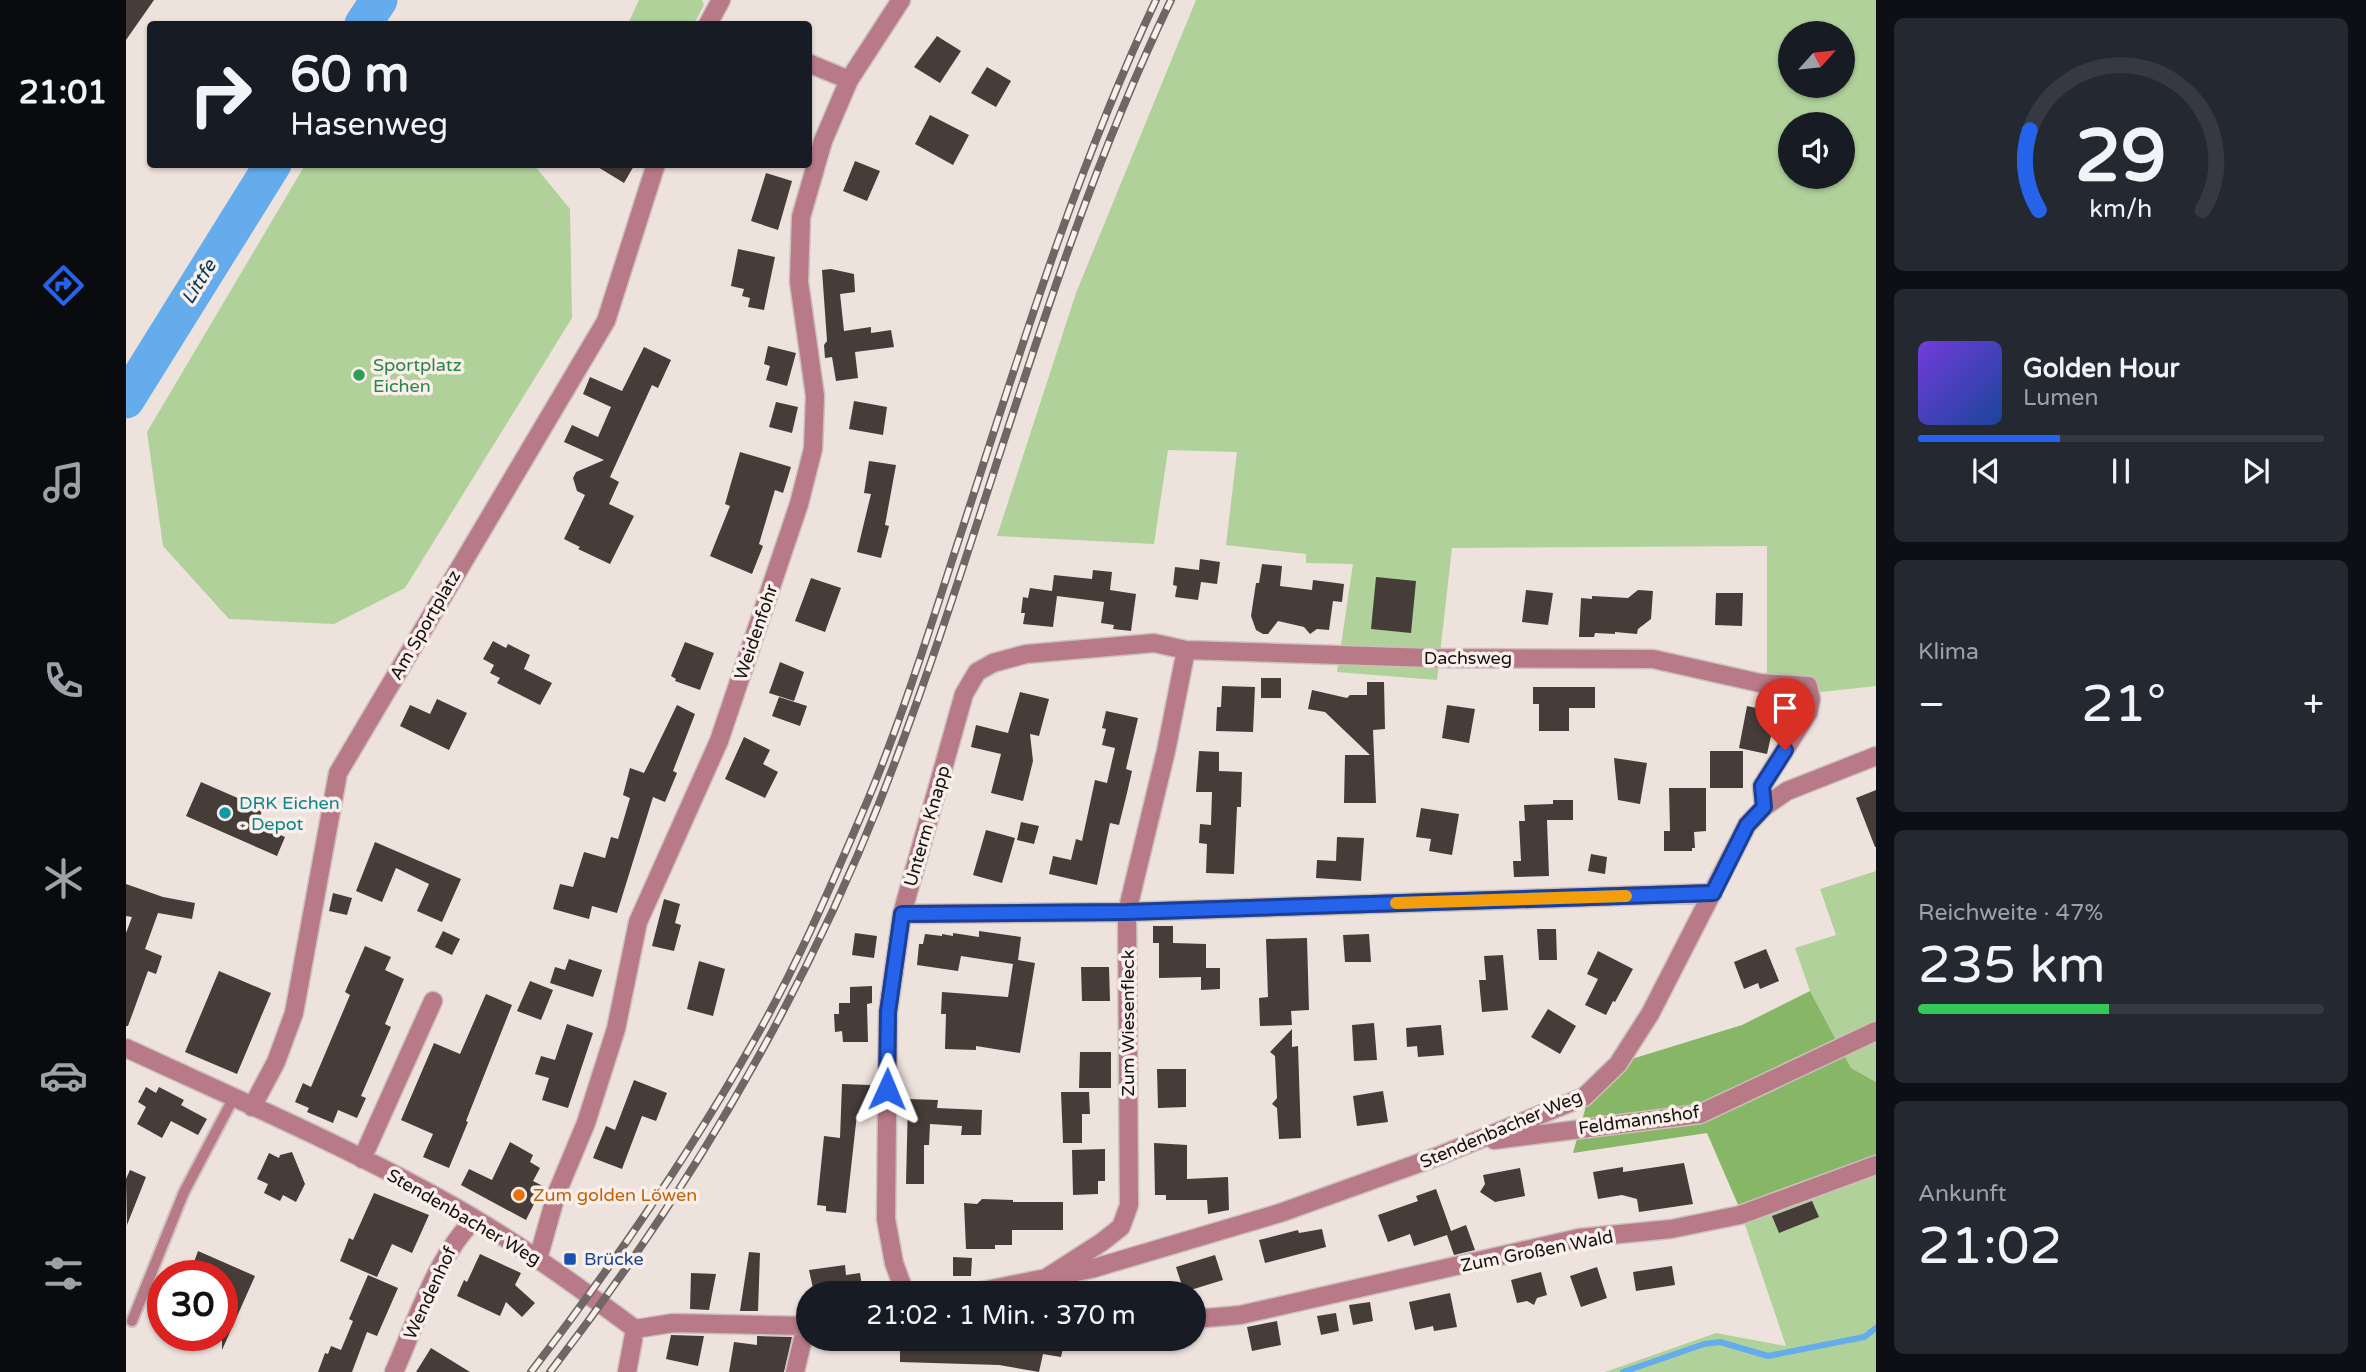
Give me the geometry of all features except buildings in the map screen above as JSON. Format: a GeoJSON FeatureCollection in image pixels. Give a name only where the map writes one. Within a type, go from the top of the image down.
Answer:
{"type":"FeatureCollection","features":[{"type":"Feature","properties":{"kind":"street"},"geometry":{"type":"LineString","coordinates":[[710,21],[721,0]]}},
{"type":"Feature","properties":{"kind":"street","name":"Weidenfohr"},"geometry":{"type":"LineString","coordinates":[[538,1259],[556,1195],[586,1123],[616,1029],[638,922],[719,741],[802,493],[813,449],[815,396],[799,282],[801,217],[823,141],[849,80],[901,0]]}},
{"type":"Feature","properties":{"kind":"street"},"geometry":{"type":"LineString","coordinates":[[812,66],[849,80]]}},
{"type":"Feature","properties":{"kind":"street","name":"Am Sportplatz"},"geometry":{"type":"LineString","coordinates":[[252,1107],[276,1062],[294,1013],[338,773],[606,321],[655,168]]}},
{"type":"Feature","properties":{"kind":"street","name":"Dachsweg"},"geometry":{"type":"LineString","coordinates":[[993,663],[1026,654],[1154,643],[1186,650],[1430,658],[1653,659],[1760,683],[1808,686],[1811,699],[1808,713],[1762,786],[1764,807]]}},
{"type":"Feature","properties":{"kind":"street","name":"Zum Wiesenfleck"},"geometry":{"type":"LineString","coordinates":[[1046,1278],[1121,1227],[1129,1205],[1127,912],[1166,751],[1186,650]]}},
{"type":"Feature","properties":{"kind":"street","name":"Unterm Knapp"},"geometry":{"type":"LineString","coordinates":[[901,1281],[894,1263],[886,1219],[888,1012],[902,914],[964,694],[977,672],[993,663]]}},
{"type":"Feature","properties":{"kind":"street","name":"Stendenbacher Weg"},"geometry":{"type":"LineString","coordinates":[[1031,1281],[1091,1269],[1280,1213],[1436,1157],[1584,1097],[1618,1063],[1650,1014],[1747,825],[1764,807],[1787,791],[1876,756]]}},
{"type":"Feature","properties":{"kind":"street"},"geometry":{"type":"LineString","coordinates":[[902,914],[1127,912],[1713,893]]}},
{"type":"Feature","properties":{"kind":"street"},"geometry":{"type":"LineString","coordinates":[[362,1159],[432,1001]]}},
{"type":"Feature","properties":{"kind":"street","name":"Feldmannshof"},"geometry":{"type":"LineString","coordinates":[[1470,1143],[1700,1114],[1876,1031]]}},
{"type":"Feature","properties":{"kind":"street","name":"Stendenbacher Weg"},"geometry":{"type":"LineString","coordinates":[[126,1048],[445,1201],[538,1259],[635,1329]]}},
{"type":"Feature","properties":{"kind":"street","name":"Zum Großen Wald"},"geometry":{"type":"LineString","coordinates":[[1206,1319],[1240,1315],[1579,1238],[1671,1229],[1740,1215],[1876,1165]]}},
{"type":"Feature","properties":{"kind":"street","name":"Wendenhof"},"geometry":{"type":"LineString","coordinates":[[394,1372],[426,1298],[457,1237],[474,1220]]}},
{"type":"Feature","properties":{"kind":"street"},"geometry":{"type":"LineString","coordinates":[[1046,1278],[1050,1281]]}},
{"type":"Feature","properties":{"kind":"street"},"geometry":{"type":"LineString","coordinates":[[627,1372],[635,1329],[673,1322],[796,1326]]}},
{"type":"Feature","properties":{"kind":"street"},"geometry":{"type":"LineString","coordinates":[[795,1372],[801,1351]]}},
{"type":"Feature","properties":{"kind":"lane"},"geometry":{"type":"LineString","coordinates":[[132,1321],[184,1192],[233,1099]]}},
{"type":"Feature","properties":{"kind":"green space"},"geometry":{"type":"Polygon","coordinates":[[[639,0],[702,0],[704,5],[696,21],[629,21],[639,0]]]}},
{"type":"Feature","properties":{"kind":"green space"},"geometry":{"type":"Polygon","coordinates":[[[1196,0],[1876,0],[1876,686],[1767,698],[1767,546],[1452,548],[1437,680],[1337,672],[1353,564],[1306,563],[1306,554],[1226,545],[1237,452],[1168,450],[1154,544],[997,536],[1076,293],[1196,0]]]}},
{"type":"Feature","properties":{"kind":"green space","name":"Sportplatz Eichen"},"geometry":{"type":"Polygon","coordinates":[[[303,168],[536,168],[570,209],[572,318],[405,588],[334,624],[229,619],[163,546],[147,432],[303,168]]]}},
{"type":"Feature","properties":{"kind":"green space"},"geometry":{"type":"Polygon","coordinates":[[[1876,871],[1876,1082],[1851,1068],[1810,991],[1795,948],[1836,935],[1820,889],[1876,871]]]}},
{"type":"Feature","properties":{"kind":"green space"},"geometry":{"type":"Polygon","coordinates":[[[1810,991],[1851,1068],[1876,1082],[1876,1158],[1739,1207],[1707,1133],[1573,1153],[1596,1070],[1742,1025],[1810,991]]]}},
{"type":"Feature","properties":{"kind":"green space"},"geometry":{"type":"Polygon","coordinates":[[[1876,1158],[1876,1372],[1605,1372],[1716,1333],[1786,1346],[1739,1207],[1876,1158]]]}},
{"type":"Feature","properties":{"kind":"waterway","name":"Littfe"},"geometry":{"type":"LineString","coordinates":[[365,21],[379,0]]}},
{"type":"Feature","properties":{"kind":"waterway","name":"Littfe"},"geometry":{"type":"LineString","coordinates":[[126,400],[271,168]]}},
{"type":"Feature","properties":{"kind":"waterway"},"geometry":{"type":"LineString","coordinates":[[1623,1372],[1704,1344],[1720,1342],[1768,1356],[1864,1337],[1876,1328]]}},
{"type":"Feature","properties":{"kind":"railway"},"geometry":{"type":"LineString","coordinates":[[531,1372],[621,1250],[705,1124],[772,1009],[815,921],[893,737],[1074,197],[1156,0]]}},
{"type":"Feature","properties":{"kind":"railway"},"geometry":{"type":"LineString","coordinates":[[550,1372],[647,1238],[735,1098],[813,952],[848,877],[917,701],[1088,196],[1127,97],[1171,0]]}},
{"type":"Feature","properties":{"kind":"slow traffic"},"geometry":{"type":"LineString","coordinates":[[1396,903],[1626,896]]}},
{"type":"Feature","properties":{"kind":"place","name":"Sportplatz Eichen"},"geometry":{"type":"Point","coordinates":[359,375]}},
{"type":"Feature","properties":{"kind":"place","name":"DRK Eichen - Depot"},"geometry":{"type":"Point","coordinates":[225,813]}},
{"type":"Feature","properties":{"kind":"place","name":"Zum golden Löwen"},"geometry":{"type":"Point","coordinates":[519,1195]}},
{"type":"Feature","properties":{"kind":"place","name":"Brücke"},"geometry":{"type":"Point","coordinates":[570,1259]}},
{"type":"Feature","properties":{"kind":"route"},"geometry":{"type":"LineString","coordinates":[[887,1089],[888,1012],[902,914],[1127,912],[1713,893],[1747,825],[1764,807],[1762,786],[1785,750]]}}]}
